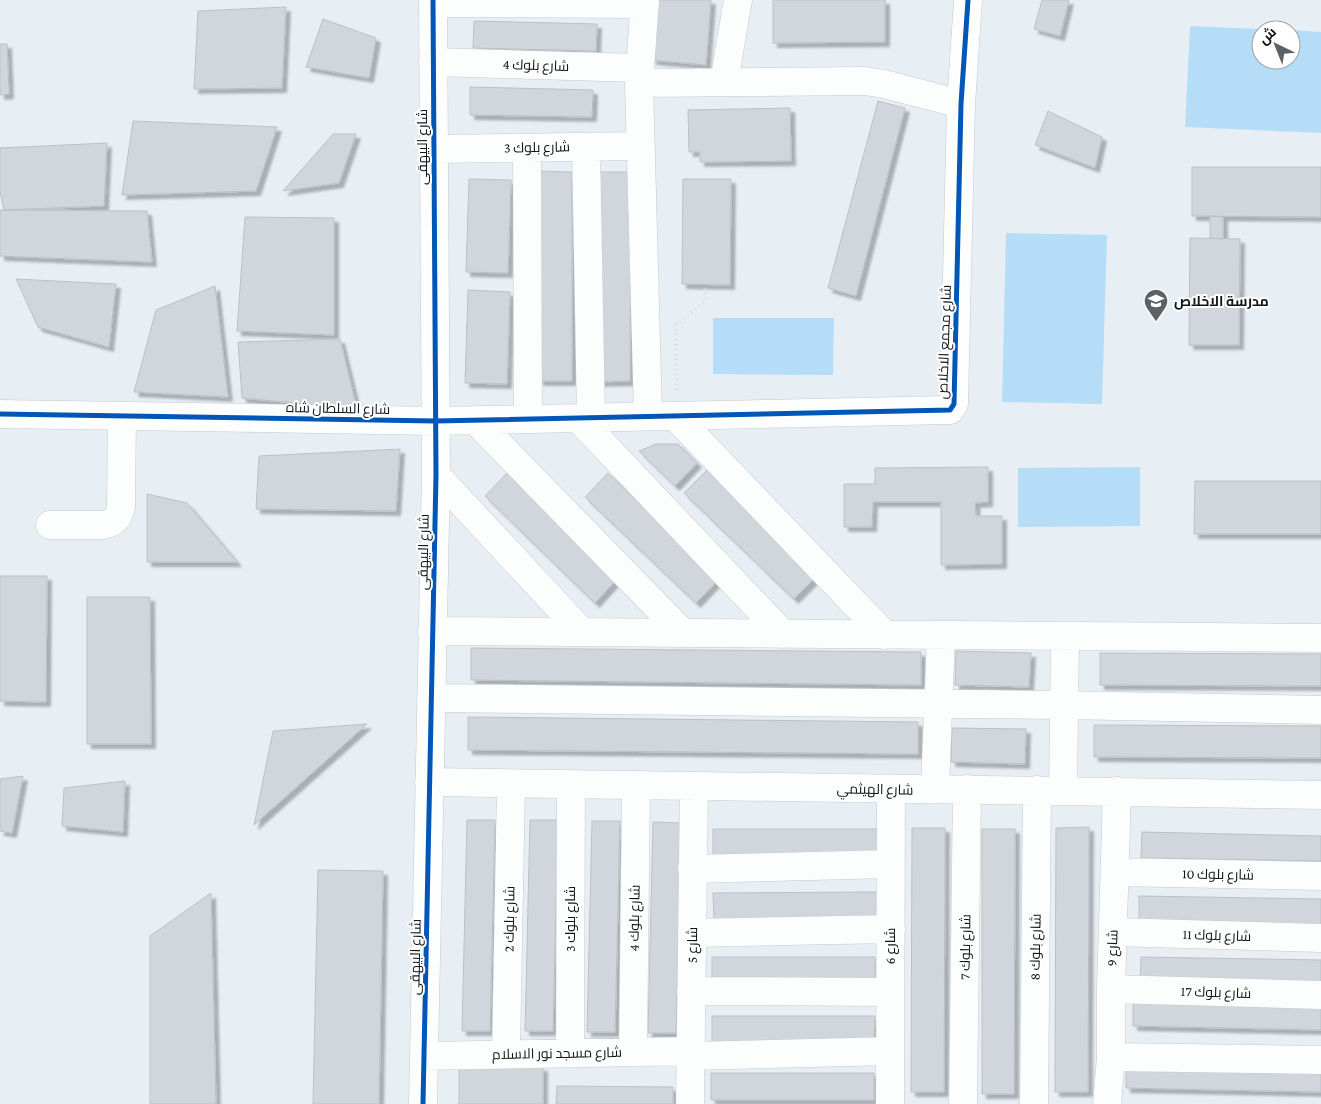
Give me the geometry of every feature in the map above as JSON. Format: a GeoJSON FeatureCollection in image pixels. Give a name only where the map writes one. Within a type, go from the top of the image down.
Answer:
{"type":"FeatureCollection","features":[{"type":"Feature","properties":{"kind":"street"},"geometry":{"type":"LineString","coordinates":[[724,82],[738,0]]}},
{"type":"Feature","properties":{"kind":"street","name":"شارع مجمع الاخلاص"},"geometry":{"type":"LineString","coordinates":[[675,416],[950,410],[954,404],[961,104],[968,0]]}},
{"type":"Feature","properties":{"kind":"street"},"geometry":{"type":"LineString","coordinates":[[433,1],[645,2],[639,76],[648,416]]}},
{"type":"Feature","properties":{"kind":"street","name":"شارع البيهقى"},"geometry":{"type":"LineString","coordinates":[[423,1104],[436,475],[433,1]]}},
{"type":"Feature","properties":{"kind":"street","name":"شارع بلوك 4"},"geometry":{"type":"LineString","coordinates":[[433,62],[724,82],[865,81],[884,84],[961,104]]}},
{"type":"Feature","properties":{"kind":"street","name":"شارع بلوك 3"},"geometry":{"type":"LineString","coordinates":[[434,149],[641,146]]}},
{"type":"Feature","properties":{"kind":"street"},"geometry":{"type":"LineString","coordinates":[[586,147],[585,418],[783,634]]}},
{"type":"Feature","properties":{"kind":"street"},"geometry":{"type":"LineString","coordinates":[[527,148],[528,419]]}},
{"type":"Feature","properties":{"kind":"street","name":"شارع السلطان شاه"},"geometry":{"type":"LineString","coordinates":[[0,414],[435,421],[675,416]]}},
{"type":"Feature","properties":{"kind":"street"},"geometry":{"type":"LineString","coordinates":[[50,525],[103,525],[110,524],[118,517],[121,507],[122,416]]}},
{"type":"Feature","properties":{"kind":"street"},"geometry":{"type":"LineString","coordinates":[[675,416],[885,635]]}},
{"type":"Feature","properties":{"kind":"street"},"geometry":{"type":"LineString","coordinates":[[475,420],[683,633]]}},
{"type":"Feature","properties":{"kind":"street"},"geometry":{"type":"LineString","coordinates":[[436,475],[582,632]]}},
{"type":"Feature","properties":{"kind":"street"},"geometry":{"type":"LineString","coordinates":[[432,631],[1310,638],[1321,617]]}},
{"type":"Feature","properties":{"kind":"street"},"geometry":{"type":"LineString","coordinates":[[935,789],[941,635]]}},
{"type":"Feature","properties":{"kind":"street","name":"شارع بلوك 8"},"geometry":{"type":"LineString","coordinates":[[1034,1104],[1050,790],[1064,705],[1065,636]]}},
{"type":"Feature","properties":{"kind":"street"},"geometry":{"type":"LineString","coordinates":[[431,698],[1064,705],[1321,710]]}},
{"type":"Feature","properties":{"kind":"street","name":"شارع الهيثمي"},"geometry":{"type":"LineString","coordinates":[[429,782],[1321,795]]}},
{"type":"Feature","properties":{"kind":"street","name":"شارع بلوك 2"},"geometry":{"type":"LineString","coordinates":[[506,1054],[511,784]]}},
{"type":"Feature","properties":{"kind":"street","name":"شارع بلوك 3"},"geometry":{"type":"LineString","coordinates":[[570,1053],[571,784]]}},
{"type":"Feature","properties":{"kind":"street","name":"شارع بلوك 4"},"geometry":{"type":"LineString","coordinates":[[633,1052],[636,785]]}},
{"type":"Feature","properties":{"kind":"street","name":"شارع 5"},"geometry":{"type":"LineString","coordinates":[[690,1104],[694,786]]}},
{"type":"Feature","properties":{"kind":"street","name":"شارع 6"},"geometry":{"type":"LineString","coordinates":[[890,1104],[891,789]]}},
{"type":"Feature","properties":{"kind":"street","name":"شارع بلوك 7"},"geometry":{"type":"LineString","coordinates":[[963,1104],[967,789]]}},
{"type":"Feature","properties":{"kind":"street","name":"شارع 9"},"geometry":{"type":"LineString","coordinates":[[1107,1104],[1117,791]]}},
{"type":"Feature","properties":{"kind":"street"},"geometry":{"type":"LineString","coordinates":[[692,869],[890,864]]}},
{"type":"Feature","properties":{"kind":"street","name":"شارع بلوك 10"},"geometry":{"type":"LineString","coordinates":[[1114,872],[1321,876]]}},
{"type":"Feature","properties":{"kind":"street"},"geometry":{"type":"LineString","coordinates":[[692,934],[890,929]]}},
{"type":"Feature","properties":{"kind":"street","name":"شارع بلوك 11"},"geometry":{"type":"LineString","coordinates":[[1113,932],[1321,938]]}},
{"type":"Feature","properties":{"kind":"street","name":"شارع بلوك 17"},"geometry":{"type":"LineString","coordinates":[[1111,989],[1321,995]]}},
{"type":"Feature","properties":{"kind":"street"},"geometry":{"type":"LineString","coordinates":[[691,991],[890,992]]}},
{"type":"Feature","properties":{"kind":"street","name":"شارع مسجد نور الاسلام"},"geometry":{"type":"LineString","coordinates":[[424,1056],[633,1052],[890,1052]]}},
{"type":"Feature","properties":{"kind":"street"},"geometry":{"type":"LineString","coordinates":[[1110,1057],[1321,1060]]}},
{"type":"Feature","properties":{"kind":"path"},"geometry":{"type":"LineString","coordinates":[[675,416],[677,385],[676,325],[705,302],[705,284]]}},
{"type":"Feature","properties":{"kind":"shaded area"},"geometry":{"type":"Polygon","coordinates":[[[1190,26],[1251,29],[1251,70],[1301,70],[1301,31],[1321,32],[1321,133],[1185,127],[1190,26]]]}},
{"type":"Feature","properties":{"kind":"shaded area"},"geometry":{"type":"Polygon","coordinates":[[[1006,233],[1107,235],[1102,404],[1002,402],[1006,233]]]}},
{"type":"Feature","properties":{"kind":"shaded area"},"geometry":{"type":"Polygon","coordinates":[[[713,318],[834,318],[833,375],[713,374],[713,318]]]}},
{"type":"Feature","properties":{"kind":"shaded area"},"geometry":{"type":"Polygon","coordinates":[[[1140,467],[1140,526],[1018,527],[1018,468],[1140,467]]]}},
{"type":"Feature","properties":{"kind":"building"},"geometry":{"type":"Polygon","coordinates":[[[656,0],[711,0],[706,65],[652,60],[656,0]]]}},
{"type":"Feature","properties":{"kind":"building"},"geometry":{"type":"Polygon","coordinates":[[[773,0],[885,0],[885,42],[773,43],[773,0]]]}},
{"type":"Feature","properties":{"kind":"building"},"geometry":{"type":"Polygon","coordinates":[[[1042,0],[1069,0],[1060,36],[1034,29],[1042,0]]]}},
{"type":"Feature","properties":{"kind":"building"},"geometry":{"type":"Polygon","coordinates":[[[286,7],[282,88],[194,89],[198,11],[286,7]]]}},
{"type":"Feature","properties":{"kind":"building"},"geometry":{"type":"Polygon","coordinates":[[[323,19],[376,38],[369,78],[306,67],[323,19]]]}},
{"type":"Feature","properties":{"kind":"building"},"geometry":{"type":"Polygon","coordinates":[[[474,21],[597,24],[596,51],[473,48],[474,21]]]}},
{"type":"Feature","properties":{"kind":"building"},"geometry":{"type":"Polygon","coordinates":[[[0,44],[7,44],[9,94],[0,95],[0,44]]]}},
{"type":"Feature","properties":{"kind":"building"},"geometry":{"type":"Polygon","coordinates":[[[470,87],[593,90],[592,117],[470,115],[470,87]]]}},
{"type":"Feature","properties":{"kind":"building"},"geometry":{"type":"Polygon","coordinates":[[[878,101],[905,108],[856,296],[828,288],[878,101]]]}},
{"type":"Feature","properties":{"kind":"building"},"geometry":{"type":"Polygon","coordinates":[[[790,108],[791,161],[700,162],[700,152],[689,152],[688,110],[790,108]]]}},
{"type":"Feature","properties":{"kind":"building"},"geometry":{"type":"Polygon","coordinates":[[[1048,111],[1102,137],[1095,168],[1035,145],[1048,111]]]}},
{"type":"Feature","properties":{"kind":"building"},"geometry":{"type":"Polygon","coordinates":[[[133,121],[277,127],[256,191],[122,195],[133,121]]]}},
{"type":"Feature","properties":{"kind":"building"},"geometry":{"type":"Polygon","coordinates":[[[333,134],[356,134],[339,183],[283,191],[333,134]]]}},
{"type":"Feature","properties":{"kind":"building"},"geometry":{"type":"Polygon","coordinates":[[[107,143],[104,206],[4,210],[0,192],[0,148],[107,143]]]}},
{"type":"Feature","properties":{"kind":"building"},"geometry":{"type":"Polygon","coordinates":[[[1192,167],[1321,167],[1321,217],[1192,216],[1192,167]]]}},
{"type":"Feature","properties":{"kind":"building"},"geometry":{"type":"Polygon","coordinates":[[[539,171],[572,172],[572,381],[539,381],[539,171]]]}},
{"type":"Feature","properties":{"kind":"building"},"geometry":{"type":"Polygon","coordinates":[[[597,172],[631,172],[630,381],[597,382],[597,172]]]}},
{"type":"Feature","properties":{"kind":"building"},"geometry":{"type":"Polygon","coordinates":[[[469,179],[511,180],[508,273],[466,272],[469,179]]]}},
{"type":"Feature","properties":{"kind":"building"},"geometry":{"type":"Polygon","coordinates":[[[683,179],[731,179],[730,285],[682,284],[683,179]]]}},
{"type":"Feature","properties":{"kind":"building"},"geometry":{"type":"Polygon","coordinates":[[[0,210],[147,211],[152,262],[0,256],[0,210]]]}},
{"type":"Feature","properties":{"kind":"building"},"geometry":{"type":"Polygon","coordinates":[[[1210,216],[1223,217],[1223,239],[1210,238],[1210,216]]]}},
{"type":"Feature","properties":{"kind":"building"},"geometry":{"type":"Polygon","coordinates":[[[245,217],[334,218],[334,335],[237,331],[245,217]]]}},
{"type":"Feature","properties":{"kind":"building"},"geometry":{"type":"Polygon","coordinates":[[[1190,238],[1240,239],[1239,345],[1189,345],[1190,238]]]}},
{"type":"Feature","properties":{"kind":"building"},"geometry":{"type":"Polygon","coordinates":[[[16,279],[116,284],[109,347],[38,327],[16,279]]]}},
{"type":"Feature","properties":{"kind":"building"},"geometry":{"type":"Polygon","coordinates":[[[215,286],[228,397],[134,392],[156,310],[215,286]]]}},
{"type":"Feature","properties":{"kind":"building"},"geometry":{"type":"Polygon","coordinates":[[[468,290],[510,292],[507,384],[465,383],[468,290]]]}},
{"type":"Feature","properties":{"kind":"building"},"geometry":{"type":"Polygon","coordinates":[[[340,339],[357,409],[242,398],[238,342],[340,339]]]}},
{"type":"Feature","properties":{"kind":"building"},"geometry":{"type":"Polygon","coordinates":[[[656,444],[678,444],[697,463],[675,486],[639,451],[656,444]]]}},
{"type":"Feature","properties":{"kind":"building"},"geometry":{"type":"Polygon","coordinates":[[[400,449],[396,511],[256,509],[259,456],[400,449]]]}},
{"type":"Feature","properties":{"kind":"building"},"geometry":{"type":"Polygon","coordinates":[[[988,467],[988,502],[975,503],[976,516],[1002,516],[1002,564],[941,565],[941,502],[873,502],[872,527],[844,527],[844,484],[875,484],[875,468],[988,467]]]}},
{"type":"Feature","properties":{"kind":"building"},"geometry":{"type":"Polygon","coordinates":[[[707,470],[817,576],[794,599],[684,493],[707,470]]]}},
{"type":"Feature","properties":{"kind":"building"},"geometry":{"type":"Polygon","coordinates":[[[507,473],[617,579],[595,603],[485,496],[507,473]]]}},
{"type":"Feature","properties":{"kind":"building"},"geometry":{"type":"Polygon","coordinates":[[[608,473],[718,580],[696,603],[585,497],[608,473]]]}},
{"type":"Feature","properties":{"kind":"building"},"geometry":{"type":"Polygon","coordinates":[[[1195,481],[1321,481],[1321,534],[1194,534],[1195,481]]]}},
{"type":"Feature","properties":{"kind":"building"},"geometry":{"type":"Polygon","coordinates":[[[147,494],[187,503],[237,562],[147,562],[147,494]]]}},
{"type":"Feature","properties":{"kind":"building"},"geometry":{"type":"Polygon","coordinates":[[[0,576],[47,576],[46,702],[0,701],[0,576]]]}},
{"type":"Feature","properties":{"kind":"building"},"geometry":{"type":"Polygon","coordinates":[[[87,597],[150,597],[151,744],[87,744],[87,597]]]}},
{"type":"Feature","properties":{"kind":"building"},"geometry":{"type":"Polygon","coordinates":[[[471,648],[921,652],[921,685],[471,680],[471,648]]]}},
{"type":"Feature","properties":{"kind":"building"},"geometry":{"type":"Polygon","coordinates":[[[956,651],[1031,653],[1029,687],[955,685],[956,651]]]}},
{"type":"Feature","properties":{"kind":"building"},"geometry":{"type":"Polygon","coordinates":[[[1100,653],[1321,654],[1321,686],[1100,685],[1100,653]]]}},
{"type":"Feature","properties":{"kind":"building"},"geometry":{"type":"Polygon","coordinates":[[[468,717],[918,722],[918,754],[468,750],[468,717]]]}},
{"type":"Feature","properties":{"kind":"building"},"geometry":{"type":"Polygon","coordinates":[[[367,724],[254,825],[273,731],[367,724]]]}},
{"type":"Feature","properties":{"kind":"building"},"geometry":{"type":"Polygon","coordinates":[[[1094,725],[1321,726],[1321,758],[1094,757],[1094,725]]]}},
{"type":"Feature","properties":{"kind":"building"},"geometry":{"type":"Polygon","coordinates":[[[952,728],[1026,729],[1025,764],[951,762],[952,728]]]}},
{"type":"Feature","properties":{"kind":"building"},"geometry":{"type":"Polygon","coordinates":[[[23,776],[12,833],[0,831],[0,779],[23,776]]]}},
{"type":"Feature","properties":{"kind":"building"},"geometry":{"type":"Polygon","coordinates":[[[125,781],[123,832],[62,826],[64,788],[125,781]]]}},
{"type":"Feature","properties":{"kind":"building"},"geometry":{"type":"Polygon","coordinates":[[[467,820],[495,820],[490,1031],[462,1031],[467,820]]]}},
{"type":"Feature","properties":{"kind":"building"},"geometry":{"type":"Polygon","coordinates":[[[530,820],[558,820],[553,1031],[525,1031],[530,820]]]}},
{"type":"Feature","properties":{"kind":"building"},"geometry":{"type":"Polygon","coordinates":[[[592,821],[620,821],[615,1032],[587,1032],[592,821]]]}},
{"type":"Feature","properties":{"kind":"building"},"geometry":{"type":"Polygon","coordinates":[[[653,822],[681,823],[676,1033],[648,1033],[653,822]]]}},
{"type":"Feature","properties":{"kind":"building"},"geometry":{"type":"Polygon","coordinates":[[[1089,827],[1088,1092],[1055,1092],[1056,828],[1089,827]]]}},
{"type":"Feature","properties":{"kind":"building"},"geometry":{"type":"Polygon","coordinates":[[[912,828],[945,828],[944,1092],[911,1092],[912,828]]]}},
{"type":"Feature","properties":{"kind":"building"},"geometry":{"type":"Polygon","coordinates":[[[713,829],[877,829],[877,856],[713,856],[713,829]]]}},
{"type":"Feature","properties":{"kind":"building"},"geometry":{"type":"Polygon","coordinates":[[[982,829],[1015,829],[1014,1094],[982,1094],[982,829]]]}},
{"type":"Feature","properties":{"kind":"building"},"geometry":{"type":"Polygon","coordinates":[[[1142,832],[1321,836],[1321,861],[1141,858],[1142,832]]]}},
{"type":"Feature","properties":{"kind":"building"},"geometry":{"type":"Polygon","coordinates":[[[318,870],[383,871],[379,1104],[313,1104],[318,870]]]}},
{"type":"Feature","properties":{"kind":"building"},"geometry":{"type":"Polygon","coordinates":[[[877,892],[877,919],[714,920],[713,893],[877,892]]]}},
{"type":"Feature","properties":{"kind":"building"},"geometry":{"type":"Polygon","coordinates":[[[211,893],[216,1104],[150,1104],[150,936],[211,893]]]}},
{"type":"Feature","properties":{"kind":"building"},"geometry":{"type":"Polygon","coordinates":[[[1139,896],[1321,899],[1321,925],[1139,922],[1139,896]]]}},
{"type":"Feature","properties":{"kind":"building"},"geometry":{"type":"Polygon","coordinates":[[[712,957],[875,957],[875,983],[712,984],[712,957]]]}},
{"type":"Feature","properties":{"kind":"building"},"geometry":{"type":"Polygon","coordinates":[[[1141,957],[1321,960],[1321,986],[1140,983],[1141,957]]]}},
{"type":"Feature","properties":{"kind":"building"},"geometry":{"type":"Polygon","coordinates":[[[1133,1000],[1321,1004],[1321,1030],[1133,1026],[1133,1000]]]}},
{"type":"Feature","properties":{"kind":"building"},"geometry":{"type":"Polygon","coordinates":[[[712,1016],[875,1016],[874,1043],[712,1043],[712,1016]]]}},
{"type":"Feature","properties":{"kind":"building"},"geometry":{"type":"Polygon","coordinates":[[[1126,1062],[1321,1066],[1321,1092],[1126,1088],[1126,1062]]]}},
{"type":"Feature","properties":{"kind":"building"},"geometry":{"type":"Polygon","coordinates":[[[543,1067],[543,1104],[459,1104],[459,1068],[543,1067]]]}},
{"type":"Feature","properties":{"kind":"building"},"geometry":{"type":"Polygon","coordinates":[[[711,1073],[874,1073],[874,1100],[711,1100],[711,1073]]]}},
{"type":"Feature","properties":{"kind":"building"},"geometry":{"type":"Polygon","coordinates":[[[557,1086],[673,1087],[673,1104],[556,1104],[557,1086]]]}},
{"type":"Feature","properties":{"kind":"cycle path"},"geometry":{"type":"LineString","coordinates":[[423,1104],[436,475],[433,0]]}},
{"type":"Feature","properties":{"kind":"cycle path"},"geometry":{"type":"LineString","coordinates":[[0,414],[435,421],[950,410],[954,404],[961,104],[968,0]]}},
{"type":"Feature","properties":{"kind":"place","name":"مدرسة الاخلاص"},"geometry":{"type":"Point","coordinates":[1156,322]}}]}
